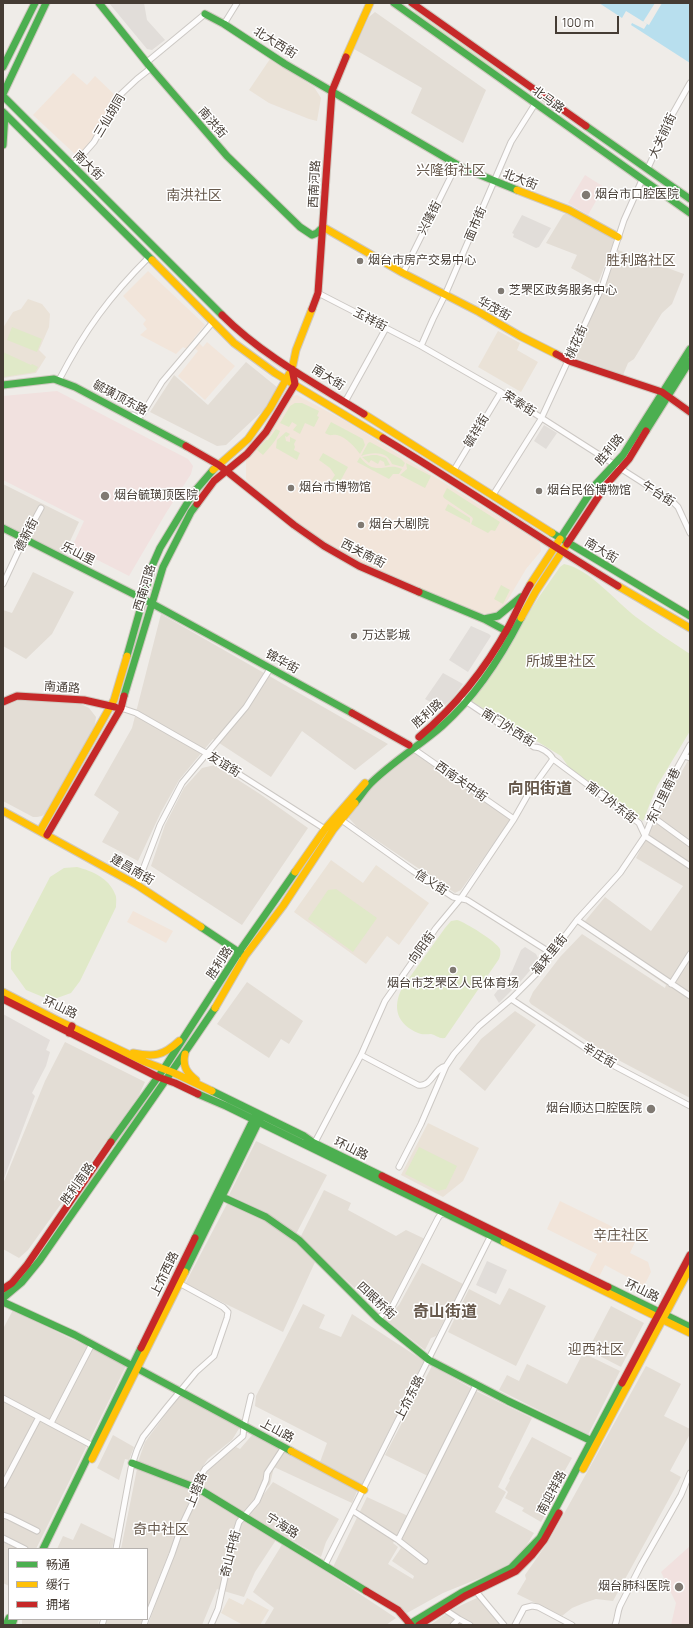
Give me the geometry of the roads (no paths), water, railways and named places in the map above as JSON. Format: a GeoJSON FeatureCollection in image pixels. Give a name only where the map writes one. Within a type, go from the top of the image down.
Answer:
{"type":"FeatureCollection","features":[{"type":"Feature","properties":{"kind":"main road"},"geometry":{"type":"LineString","coordinates":[[3,67],[35,3]]}},
{"type":"Feature","properties":{"kind":"main road"},"geometry":{"type":"LineString","coordinates":[[3,95],[46,3]]}},
{"type":"Feature","properties":{"kind":"main road","name":"南洪街"},"geometry":{"type":"LineString","coordinates":[[99,3],[149,65],[227,156],[300,227],[312,234],[317,233],[323,227]]}},
{"type":"Feature","properties":{"kind":"main road","name":"西南河路"},"geometry":{"type":"LineString","coordinates":[[40,831],[111,706],[144,599],[153,564],[163,543],[194,492],[209,474],[248,439],[270,408],[292,369],[296,350],[318,293],[332,91],[370,3]]}},
{"type":"Feature","properties":{"kind":"main road","name":"北马路"},"geometry":{"type":"LineString","coordinates":[[394,3],[690,213]]}},
{"type":"Feature","properties":{"kind":"main road","name":"北马路"},"geometry":{"type":"LineString","coordinates":[[412,3],[690,199]]}},
{"type":"Feature","properties":{"kind":"main road","name":"北大西街"},"geometry":{"type":"LineString","coordinates":[[205,14],[224,24],[286,64],[332,91]]}},
{"type":"Feature","properties":{"kind":"main road","name":"北大街"},"geometry":{"type":"LineString","coordinates":[[332,91],[457,164],[494,181],[569,210],[618,237]]}},
{"type":"Feature","properties":{"kind":"main road","name":"南大街"},"geometry":{"type":"LineString","coordinates":[[3,95],[72,167],[164,256],[233,326],[258,347],[454,470],[567,544],[690,616]]}},
{"type":"Feature","properties":{"kind":"main road"},"geometry":{"type":"LineString","coordinates":[[3,145],[4,112]]}},
{"type":"Feature","properties":{"kind":"main road","name":"南大街"},"geometry":{"type":"LineString","coordinates":[[4,112],[234,343],[294,384],[439,472],[562,552],[647,604],[690,628]]}},
{"type":"Feature","properties":{"kind":"main road","name":"华茂街"},"geometry":{"type":"LineString","coordinates":[[323,227],[403,273],[569,361],[665,394],[690,412]]}},
{"type":"Feature","properties":{"kind":"main road","name":"胜利路"},"geometry":{"type":"LineString","coordinates":[[665,394],[690,349]]}},
{"type":"Feature","properties":{"kind":"main road","name":"胜利路"},"geometry":{"type":"LineString","coordinates":[[167,1079],[218,1004],[242,954],[283,906],[333,830],[338,819],[367,780],[411,747],[464,700],[474,682],[510,632],[606,485],[623,455],[656,404],[690,361]]}},
{"type":"Feature","properties":{"kind":"main road","name":"西南河路"},"geometry":{"type":"LineString","coordinates":[[47,835],[121,708],[151,603],[165,562],[191,512],[214,481],[228,472],[247,454],[266,432],[294,384],[292,369]]}},
{"type":"Feature","properties":{"kind":"main road","name":"毓璜顶东路"},"geometry":{"type":"LineString","coordinates":[[3,385],[49,379],[59,380],[102,401],[219,465]]}},
{"type":"Feature","properties":{"kind":"main road","name":"西关南街"},"geometry":{"type":"LineString","coordinates":[[219,465],[294,525],[324,546],[359,566],[484,619],[510,632]]}},
{"type":"Feature","properties":{"kind":"main road","name":"胜利路"},"geometry":{"type":"LineString","coordinates":[[510,632],[527,590],[560,539],[596,484],[617,467]]}},
{"type":"Feature","properties":{"kind":"main road","name":"乐山里"},"geometry":{"type":"LineString","coordinates":[[3,528],[144,599]]}},
{"type":"Feature","properties":{"kind":"main road"},"geometry":{"type":"LineString","coordinates":[[484,619],[494,618],[504,613],[527,590]]}},
{"type":"Feature","properties":{"kind":"main road","name":"锦华街"},"geometry":{"type":"LineString","coordinates":[[144,599],[411,747]]}},
{"type":"Feature","properties":{"kind":"main road","name":"南通路"},"geometry":{"type":"LineString","coordinates":[[3,702],[17,696],[84,700],[121,708]]}},
{"type":"Feature","properties":{"kind":"main road","name":"建昌南街"},"geometry":{"type":"LineString","coordinates":[[3,811],[138,885],[242,954]]}},
{"type":"Feature","properties":{"kind":"main road","name":"胜利路"},"geometry":{"type":"LineString","coordinates":[[158,1077],[325,829],[338,819]]}},
{"type":"Feature","properties":{"kind":"main road","name":"环山路"},"geometry":{"type":"LineString","coordinates":[[3,992],[59,1021],[158,1077],[167,1079],[255,1121],[313,1146],[661,1316],[690,1333]]}},
{"type":"Feature","properties":{"kind":"main road","name":"环山路"},"geometry":{"type":"LineString","coordinates":[[3,999],[115,1047],[163,1070],[172,1072],[304,1136],[313,1146],[445,1214],[492,1233]]}},
{"type":"Feature","properties":{"kind":"main road"},"geometry":{"type":"LineString","coordinates":[[115,1047],[145,1056],[156,1056],[164,1054],[171,1049],[188,1032]]}},
{"type":"Feature","properties":{"kind":"main road"},"geometry":{"type":"LineString","coordinates":[[187,1049],[183,1061],[185,1070],[189,1076],[212,1092]]}},
{"type":"Feature","properties":{"kind":"main road","name":"胜利南路"},"geometry":{"type":"LineString","coordinates":[[3,1289],[12,1283],[26,1265],[94,1165],[158,1077]]}},
{"type":"Feature","properties":{"kind":"main road","name":"胜利南路"},"geometry":{"type":"LineString","coordinates":[[3,1298],[22,1282],[40,1260],[137,1119],[167,1079]]}},
{"type":"Feature","properties":{"kind":"main road","name":"上夼西路"},"geometry":{"type":"LineString","coordinates":[[48,1548],[218,1195],[259,1114]]}},
{"type":"Feature","properties":{"kind":"main road","name":"上夼西路"},"geometry":{"type":"LineString","coordinates":[[135,1367],[179,1283],[218,1195]]}},
{"type":"Feature","properties":{"kind":"main road","name":"四眼桥街"},"geometry":{"type":"LineString","coordinates":[[218,1195],[266,1216],[299,1240],[378,1319],[429,1360],[476,1385],[594,1442]]}},
{"type":"Feature","properties":{"kind":"main road"},"geometry":{"type":"LineString","coordinates":[[661,1316],[690,1255]]}},
{"type":"Feature","properties":{"kind":"main road"},"geometry":{"type":"LineString","coordinates":[[661,1316],[690,1268]]}},
{"type":"Feature","properties":{"kind":"main road","name":"上山路"},"geometry":{"type":"LineString","coordinates":[[3,1302],[92,1344],[364,1490]]}},
{"type":"Feature","properties":{"kind":"main road","name":"环山路"},"geometry":{"type":"LineString","coordinates":[[661,1316],[690,1327]]}},
{"type":"Feature","properties":{"kind":"main road","name":"南迎祥路"},"geometry":{"type":"LineString","coordinates":[[410,1625],[504,1573],[518,1563],[528,1553],[545,1528],[594,1442],[661,1316]]}},
{"type":"Feature","properties":{"kind":"main road","name":"上夼西路"},"geometry":{"type":"LineString","coordinates":[[44,1548],[96,1447]]}},
{"type":"Feature","properties":{"kind":"main road","name":"宁海路"},"geometry":{"type":"LineString","coordinates":[[132,1463],[199,1490],[245,1516],[398,1610],[410,1625]]}},
{"type":"Feature","properties":{"kind":"main road","name":"南迎祥路"},"geometry":{"type":"LineString","coordinates":[[419,1625],[474,1589]]}},
{"type":"Feature","properties":{"kind":"street"},"geometry":{"type":"LineString","coordinates":[[224,24],[237,3]]}},
{"type":"Feature","properties":{"kind":"street","name":"三仙胡同"},"geometry":{"type":"LineString","coordinates":[[72,167],[94,142],[120,95],[149,65],[205,14]]}},
{"type":"Feature","properties":{"kind":"street","name":"大关前街"},"geometry":{"type":"LineString","coordinates":[[648,168],[672,115],[690,84]]}},
{"type":"Feature","properties":{"kind":"street","name":"面市街"},"geometry":{"type":"LineString","coordinates":[[421,346],[432,319],[445,295],[511,142],[535,104]]}},
{"type":"Feature","properties":{"kind":"street","name":"兴隆街"},"geometry":{"type":"LineString","coordinates":[[403,273],[457,164]]}},
{"type":"Feature","properties":{"kind":"street","name":"桃花街"},"geometry":{"type":"LineString","coordinates":[[493,495],[541,419],[569,361],[602,287],[618,237],[642,180]]}},
{"type":"Feature","properties":{"kind":"street"},"geometry":{"type":"LineString","coordinates":[[59,380],[76,346],[96,317],[114,294],[150,257]]}},
{"type":"Feature","properties":{"kind":"street","name":"玉祥街"},"geometry":{"type":"LineString","coordinates":[[318,293],[421,346]]}},
{"type":"Feature","properties":{"kind":"street"},"geometry":{"type":"LineString","coordinates":[[102,401],[112,404],[138,418],[140,417],[162,382],[213,322]]}},
{"type":"Feature","properties":{"kind":"street"},"geometry":{"type":"LineString","coordinates":[[345,402],[386,328]]}},
{"type":"Feature","properties":{"kind":"street","name":"荣泰街"},"geometry":{"type":"LineString","coordinates":[[421,346],[501,392],[617,467]]}},
{"type":"Feature","properties":{"kind":"street","name":"毓祥街"},"geometry":{"type":"LineString","coordinates":[[454,470],[501,392]]}},
{"type":"Feature","properties":{"kind":"street","name":"午台街"},"geometry":{"type":"LineString","coordinates":[[617,467],[673,502],[678,507],[690,533]]}},
{"type":"Feature","properties":{"kind":"street","name":"德新街"},"geometry":{"type":"LineString","coordinates":[[3,584],[24,539],[41,508]]}},
{"type":"Feature","properties":{"kind":"street"},"geometry":{"type":"LineString","coordinates":[[138,885],[160,824],[182,783],[246,707],[270,669]]}},
{"type":"Feature","properties":{"kind":"street","name":"南门外西街"},"geometry":{"type":"LineString","coordinates":[[464,700],[534,747],[551,754],[553,759]]}},
{"type":"Feature","properties":{"kind":"street","name":"友谊街"},"geometry":{"type":"LineString","coordinates":[[121,708],[136,713],[206,753],[325,829]]}},
{"type":"Feature","properties":{"kind":"street","name":"东门里南巷"},"geometry":{"type":"LineString","coordinates":[[645,836],[658,803],[690,745]]}},
{"type":"Feature","properties":{"kind":"street","name":"西南关中街"},"geometry":{"type":"LineString","coordinates":[[411,747],[514,819]]}},
{"type":"Feature","properties":{"kind":"street"},"geometry":{"type":"LineString","coordinates":[[684,756],[690,758]]}},
{"type":"Feature","properties":{"kind":"street","name":"向阳街"},"geometry":{"type":"LineString","coordinates":[[313,1146],[361,1055],[384,1001],[436,928],[461,898],[514,819],[530,791],[553,759]]}},
{"type":"Feature","properties":{"kind":"street","name":"南门外东街"},"geometry":{"type":"LineString","coordinates":[[553,759],[639,823],[645,836]]}},
{"type":"Feature","properties":{"kind":"street"},"geometry":{"type":"LineString","coordinates":[[653,817],[690,844]]}},
{"type":"Feature","properties":{"kind":"street","name":"信义街"},"geometry":{"type":"LineString","coordinates":[[338,819],[412,871],[453,897],[467,900],[551,953]]}},
{"type":"Feature","properties":{"kind":"street"},"geometry":{"type":"LineString","coordinates":[[645,836],[690,866]]}},
{"type":"Feature","properties":{"kind":"street","name":"福来里街"},"geometry":{"type":"LineString","coordinates":[[399,1167],[424,1118],[446,1066],[454,1054],[479,1026],[511,1000],[536,974],[577,920],[620,874],[645,836]]}},
{"type":"Feature","properties":{"kind":"street"},"geometry":{"type":"LineString","coordinates":[[577,920],[690,996]]}},
{"type":"Feature","properties":{"kind":"street"},"geometry":{"type":"LineString","coordinates":[[671,984],[690,954]]}},
{"type":"Feature","properties":{"kind":"street","name":"辛庄街"},"geometry":{"type":"LineString","coordinates":[[511,1000],[606,1061],[690,1106]]}},
{"type":"Feature","properties":{"kind":"street","name":"福来里街"},"geometry":{"type":"LineString","coordinates":[[361,1055],[420,1086],[427,1084],[441,1066],[446,1066]]}},
{"type":"Feature","properties":{"kind":"street"},"geometry":{"type":"LineString","coordinates":[[378,1319],[393,1305],[438,1218],[441,1214],[445,1214]]}},
{"type":"Feature","properties":{"kind":"street","name":"上夼东路"},"geometry":{"type":"LineString","coordinates":[[325,1565],[492,1233]]}},
{"type":"Feature","properties":{"kind":"street"},"geometry":{"type":"LineString","coordinates":[[116,1548],[132,1463],[143,1438],[196,1372],[214,1356],[225,1327],[228,1312],[223,1307],[179,1283]]}},
{"type":"Feature","properties":{"kind":"street"},"geometry":{"type":"LineString","coordinates":[[51,1424],[92,1344]]}},
{"type":"Feature","properties":{"kind":"street"},"geometry":{"type":"LineString","coordinates":[[398,1540],[476,1385]]}},
{"type":"Feature","properties":{"kind":"street","name":"上塔路"},"geometry":{"type":"LineString","coordinates":[[148,1615],[182,1525],[199,1490],[200,1477],[205,1469],[243,1436],[250,1396]]}},
{"type":"Feature","properties":{"kind":"street"},"geometry":{"type":"LineString","coordinates":[[3,1398],[96,1447]]}},
{"type":"Feature","properties":{"kind":"street"},"geometry":{"type":"LineString","coordinates":[[3,1485],[39,1417]]}},
{"type":"Feature","properties":{"kind":"street","name":"奇山中街"},"geometry":{"type":"LineString","coordinates":[[211,1625],[218,1610],[233,1541],[239,1522],[257,1501],[266,1480],[267,1473],[284,1447]]}},
{"type":"Feature","properties":{"kind":"street"},"geometry":{"type":"LineString","coordinates":[[615,1625],[618,1620],[617,1611],[641,1565],[681,1495],[690,1473]]}},
{"type":"Feature","properties":{"kind":"street"},"geometry":{"type":"LineString","coordinates":[[353,1511],[398,1540],[425,1561]]}},
{"type":"Feature","properties":{"kind":"street"},"geometry":{"type":"LineString","coordinates":[[3,1515],[37,1531]]}},
{"type":"Feature","properties":{"kind":"street"},"geometry":{"type":"LineString","coordinates":[[3,1538],[24,1548]]}},
{"type":"Feature","properties":{"kind":"street"},"geometry":{"type":"LineString","coordinates":[[474,1589],[504,1625]]}},
{"type":"Feature","properties":{"kind":"street"},"geometry":{"type":"LineString","coordinates":[[514,1625],[524,1608],[532,1606],[538,1607],[572,1625]]}},
{"type":"Feature","properties":{"kind":"street"},"geometry":{"type":"LineString","coordinates":[[444,1609],[470,1625]]}},
{"type":"Feature","properties":{"kind":"street"},"geometry":{"type":"LineString","coordinates":[[453,1625],[459,1619]]}},
{"type":"Feature","properties":{"kind":"water"},"geometry":{"type":"Polygon","coordinates":[[[599,3],[690,3],[690,63],[631,25],[632,23],[644,29],[647,24],[626,11],[622,18],[599,3]]]}},
{"type":"Feature","properties":{"kind":"place","name":"烟台市口腔医院"},"geometry":{"type":"Point","coordinates":[586,195]}},
{"type":"Feature","properties":{"kind":"place","name":"烟台市房产交易中心"},"geometry":{"type":"Point","coordinates":[360,261]}},
{"type":"Feature","properties":{"kind":"place","name":"芝罘区政务服务中心"},"geometry":{"type":"Point","coordinates":[501,291]}},
{"type":"Feature","properties":{"kind":"place","name":"烟台市博物馆"},"geometry":{"type":"Point","coordinates":[291,488]}},
{"type":"Feature","properties":{"kind":"place","name":"烟台民俗博物馆"},"geometry":{"type":"Point","coordinates":[539,491]}},
{"type":"Feature","properties":{"kind":"place","name":"烟台毓璜顶医院"},"geometry":{"type":"Point","coordinates":[105,496]}},
{"type":"Feature","properties":{"kind":"place","name":"烟台大剧院"},"geometry":{"type":"Point","coordinates":[361,525]}},
{"type":"Feature","properties":{"kind":"place","name":"万达影城"},"geometry":{"type":"Point","coordinates":[354,636]}},
{"type":"Feature","properties":{"kind":"place","name":"烟台市芝罘区人民体育场"},"geometry":{"type":"Point","coordinates":[453,970]}},
{"type":"Feature","properties":{"kind":"place","name":"烟台顺达口腔医院"},"geometry":{"type":"Point","coordinates":[651,1109]}},
{"type":"Feature","properties":{"kind":"place","name":"烟台肺科医院"},"geometry":{"type":"Point","coordinates":[679,1587]}},
{"type":"Feature","properties":{"kind":"district","name":"兴隆街社区"},"geometry":{"type":"Point","coordinates":[451,171]}},
{"type":"Feature","properties":{"kind":"district","name":"南洪社区"},"geometry":{"type":"Point","coordinates":[194,196]}},
{"type":"Feature","properties":{"kind":"district","name":"胜利路社区"},"geometry":{"type":"Point","coordinates":[641,261]}},
{"type":"Feature","properties":{"kind":"district","name":"所城里社区"},"geometry":{"type":"Point","coordinates":[561,662]}},
{"type":"Feature","properties":{"kind":"district","name":"向阳街道"},"geometry":{"type":"Point","coordinates":[540,790]}},
{"type":"Feature","properties":{"kind":"district","name":"辛庄社区"},"geometry":{"type":"Point","coordinates":[621,1236]}},
{"type":"Feature","properties":{"kind":"district","name":"奇山街道"},"geometry":{"type":"Point","coordinates":[445,1313]}},
{"type":"Feature","properties":{"kind":"district","name":"迎西社区"},"geometry":{"type":"Point","coordinates":[596,1350]}},
{"type":"Feature","properties":{"kind":"district","name":"奇中社区"},"geometry":{"type":"Point","coordinates":[161,1530]}}]}
